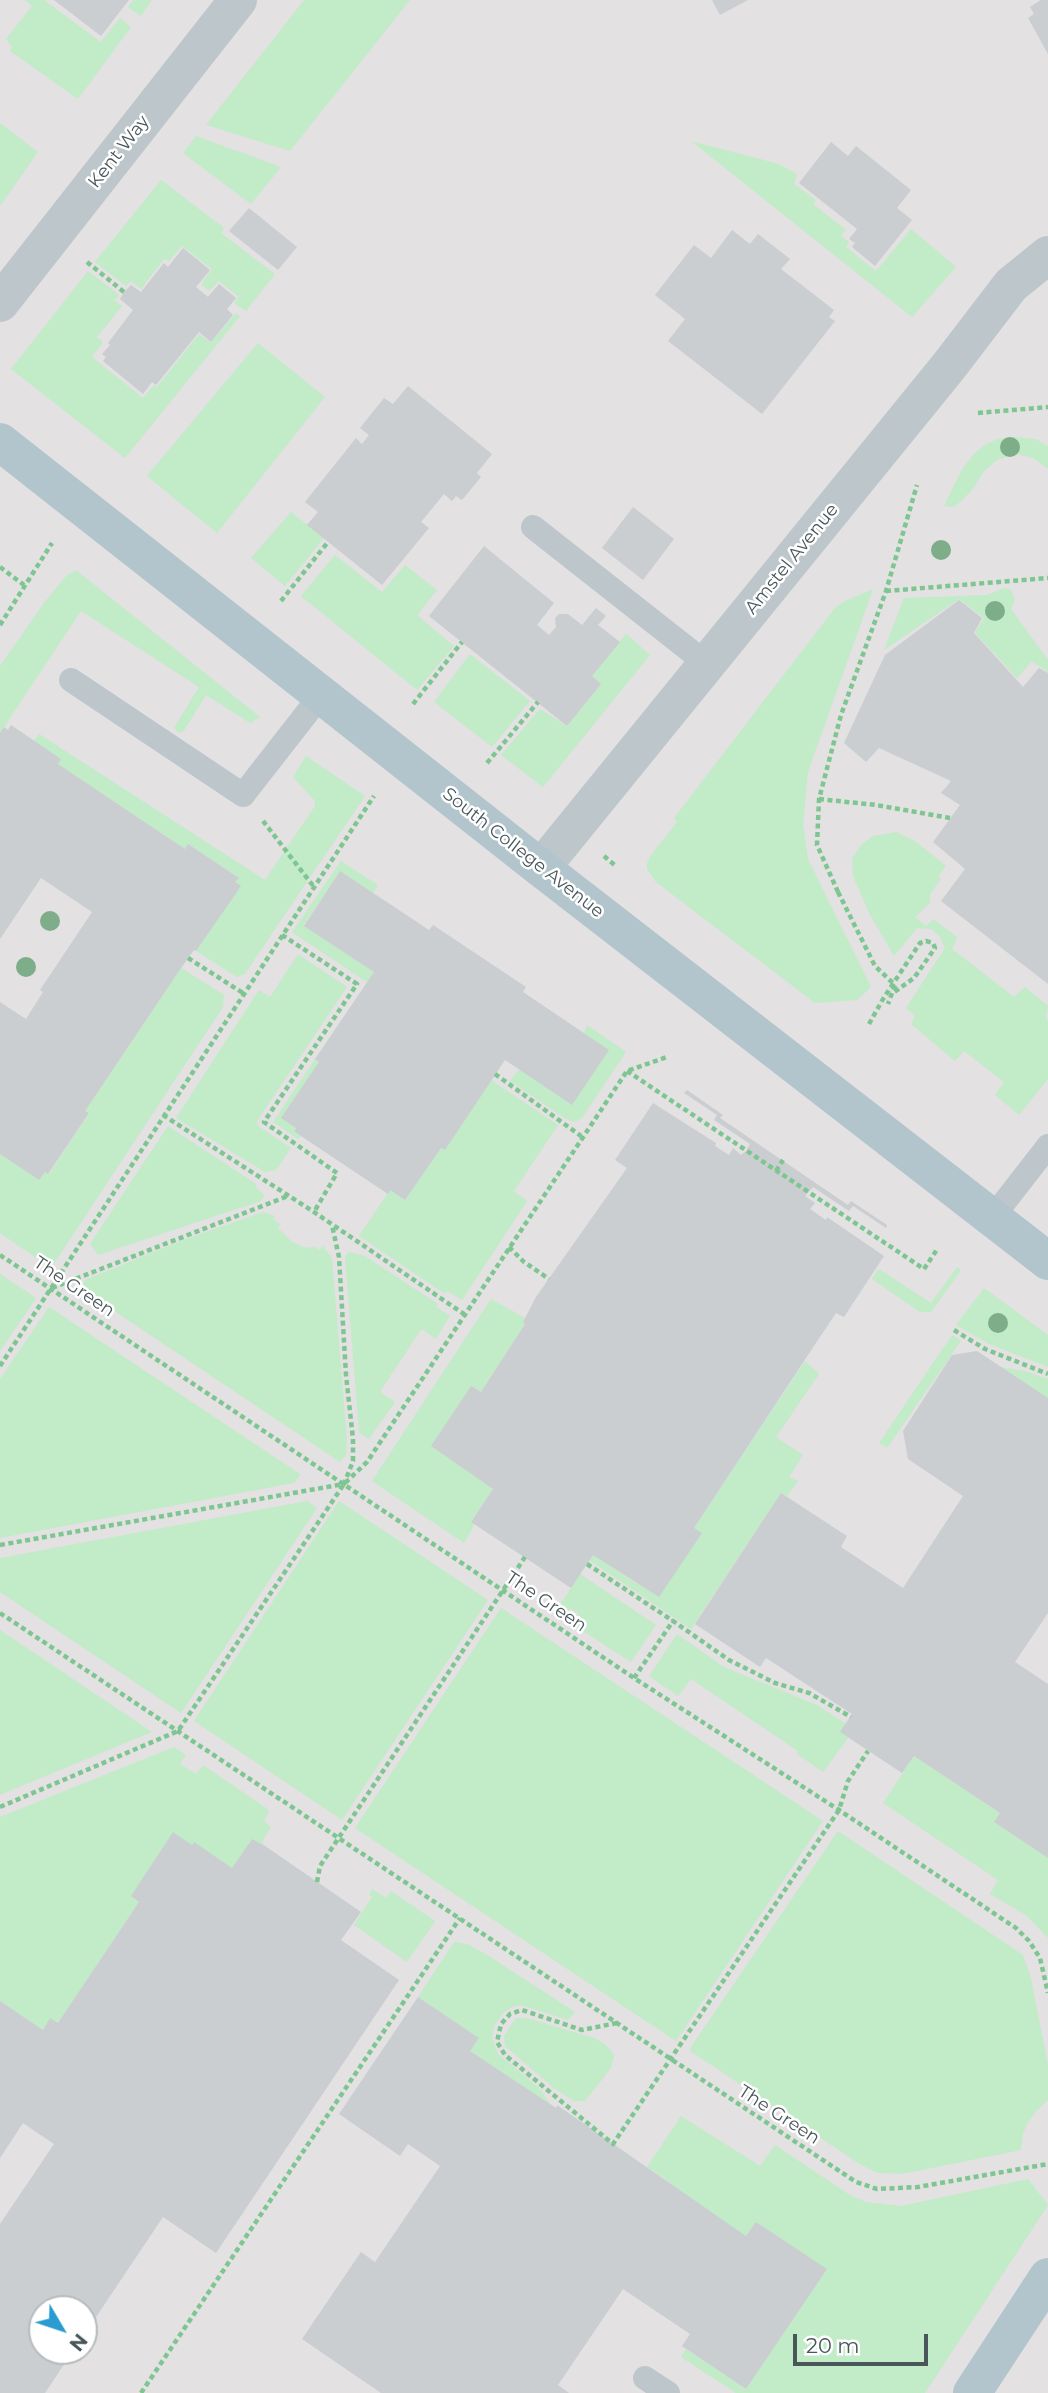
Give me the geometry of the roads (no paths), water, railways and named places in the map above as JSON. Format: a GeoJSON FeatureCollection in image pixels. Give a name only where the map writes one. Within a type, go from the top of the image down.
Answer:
{"type":"FeatureCollection","features":[{"type":"Feature","properties":{"kind":"main road","name":"South College Avenue"},"geometry":{"type":"LineString","coordinates":[[0,442],[541,868],[1048,1261]]}},
{"type":"Feature","properties":{"kind":"main road"},"geometry":{"type":"LineString","coordinates":[[972,2393],[1048,2277]]}},
{"type":"Feature","properties":{"kind":"street","name":"Kent Way"},"geometry":{"type":"LineString","coordinates":[[0,303],[238,0]]}},
{"type":"Feature","properties":{"kind":"street","name":"Amstel Avenue"},"geometry":{"type":"LineString","coordinates":[[541,868],[949,366],[1011,285],[1048,256]]}},
{"type":"Feature","properties":{"kind":"lane"},"geometry":{"type":"LineString","coordinates":[[533,527],[707,664]]}},
{"type":"Feature","properties":{"kind":"lane"},"geometry":{"type":"LineString","coordinates":[[71,680],[243,795],[321,695]]}},
{"type":"Feature","properties":{"kind":"lane"},"geometry":{"type":"LineString","coordinates":[[992,1218],[1048,1146]]}},
{"type":"Feature","properties":{"kind":"lane"},"geometry":{"type":"LineString","coordinates":[[645,2378],[667,2393]]}}]}
